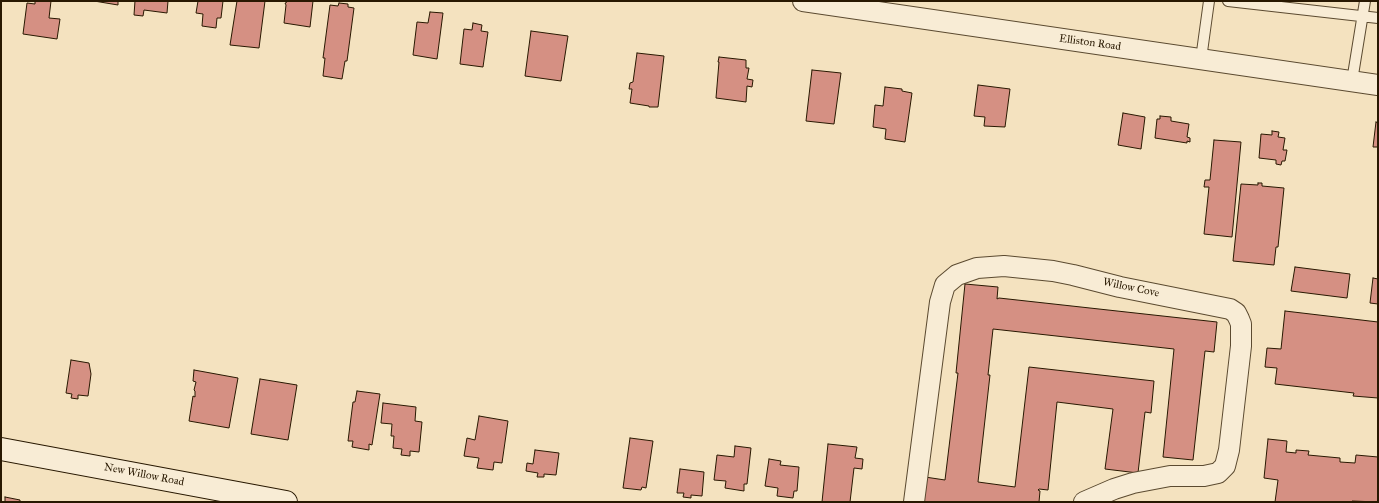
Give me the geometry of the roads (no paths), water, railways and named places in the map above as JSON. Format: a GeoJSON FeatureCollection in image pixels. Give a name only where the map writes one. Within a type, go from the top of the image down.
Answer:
{"type":"FeatureCollection","features":[{"type":"Feature","properties":{"kind":"main road","name":"New Willow Road"},"geometry":{"type":"LineString","coordinates":[[1,449],[286,502]]}},
{"type":"Feature","properties":{"kind":"street","name":"Elliston Road"},"geometry":{"type":"LineString","coordinates":[[803,1],[1378,85]]}},
{"type":"Feature","properties":{"kind":"street","name":"Willow Cove"},"geometry":{"type":"LineString","coordinates":[[914,502],[940,302],[945,285],[957,275],[977,268],[1004,266],[1053,271],[1230,309],[1236,313],[1241,324],[1242,346],[1229,450],[1225,466],[1218,473],[1204,476],[1170,476],[1133,483],[1114,489],[1084,502]]}},
{"type":"Feature","properties":{"kind":"lane"},"geometry":{"type":"LineString","coordinates":[[1201,59],[1209,1]]}},
{"type":"Feature","properties":{"kind":"lane"},"geometry":{"type":"LineString","coordinates":[[1228,1],[1378,18]]}},
{"type":"Feature","properties":{"kind":"lane"},"geometry":{"type":"LineString","coordinates":[[1352,81],[1365,1]]}}]}
